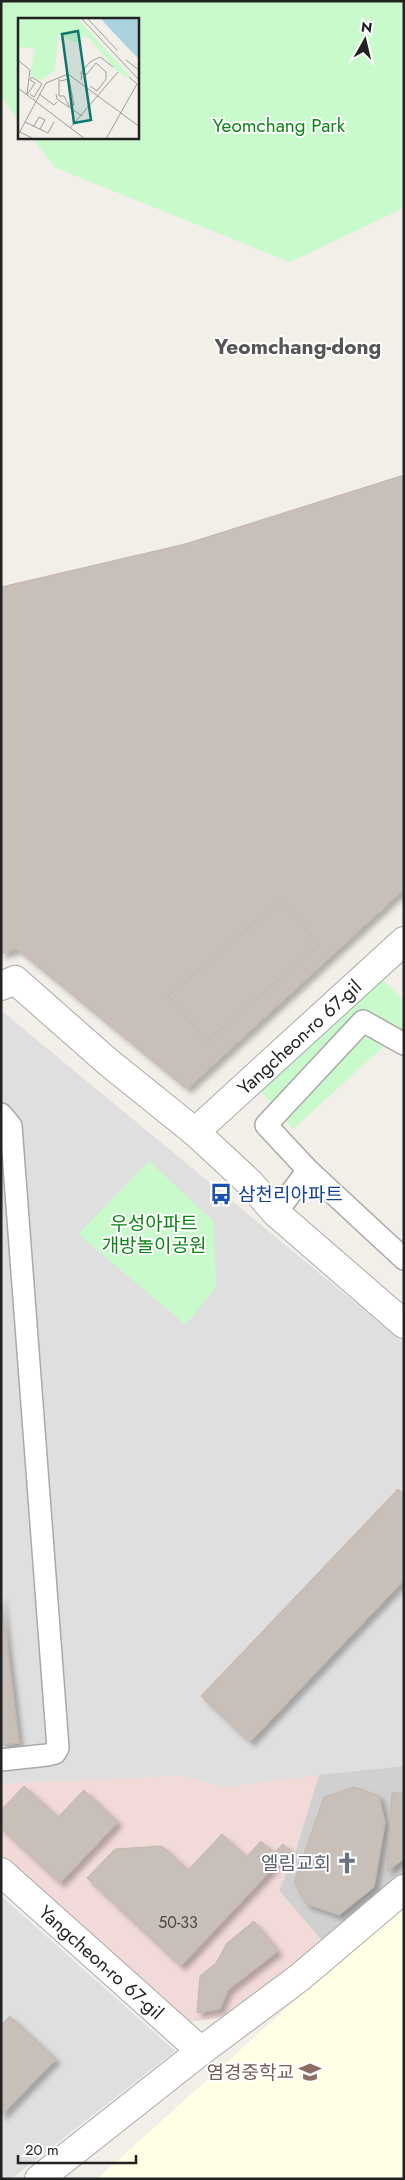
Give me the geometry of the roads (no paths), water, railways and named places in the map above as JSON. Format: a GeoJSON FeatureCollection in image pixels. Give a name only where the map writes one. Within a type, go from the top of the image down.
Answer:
{"type":"FeatureCollection","features":[{"type":"Feature","properties":{"kind":"street","name":"Yangcheon-ro 67-gil"},"geometry":{"type":"LineString","coordinates":[[195,1132],[404,941]]}},
{"type":"Feature","properties":{"kind":"street"},"geometry":{"type":"LineString","coordinates":[[1,986],[15,980],[108,1062],[195,1132],[250,1183],[276,1213],[404,1324]]}},
{"type":"Feature","properties":{"kind":"street","name":"Yangcheon-ro 67-gil"},"geometry":{"type":"LineString","coordinates":[[1,1872],[201,2051]]}},
{"type":"Feature","properties":{"kind":"street"},"geometry":{"type":"LineString","coordinates":[[39,2179],[201,2051],[299,1978],[404,1889]]}},
{"type":"Feature","properties":{"kind":"lane"},"geometry":{"type":"LineString","coordinates":[[404,1044],[362,1021],[266,1125],[308,1170],[404,1259]]}},
{"type":"Feature","properties":{"kind":"lane"},"geometry":{"type":"LineString","coordinates":[[1,1114],[11,1126],[58,1748],[54,1753],[47,1755],[1,1760]]}},
{"type":"Feature","properties":{"kind":"lane"},"geometry":{"type":"LineString","coordinates":[[276,1213],[308,1170]]}},
{"type":"Feature","properties":{"kind":"place","name":"삼천리아파트"},"geometry":{"type":"Point","coordinates":[221,1194]}},
{"type":"Feature","properties":{"kind":"place","name":"엘림교회"},"geometry":{"type":"Point","coordinates":[347,1863]}},
{"type":"Feature","properties":{"kind":"place","name":"염경중학교"},"geometry":{"type":"Point","coordinates":[310,2072]}},
{"type":"Feature","properties":{"kind":"district","name":"Yeomchang-dong"},"geometry":{"type":"Point","coordinates":[298,347]}},
{"type":"Feature","properties":{"kind":"park label","name":"Yeomchang Park"},"geometry":{"type":"Point","coordinates":[279,125]}},
{"type":"Feature","properties":{"kind":"park label","name":"우성아파트 개방놀이공원"},"geometry":{"type":"Point","coordinates":[154,1234]}}]}
